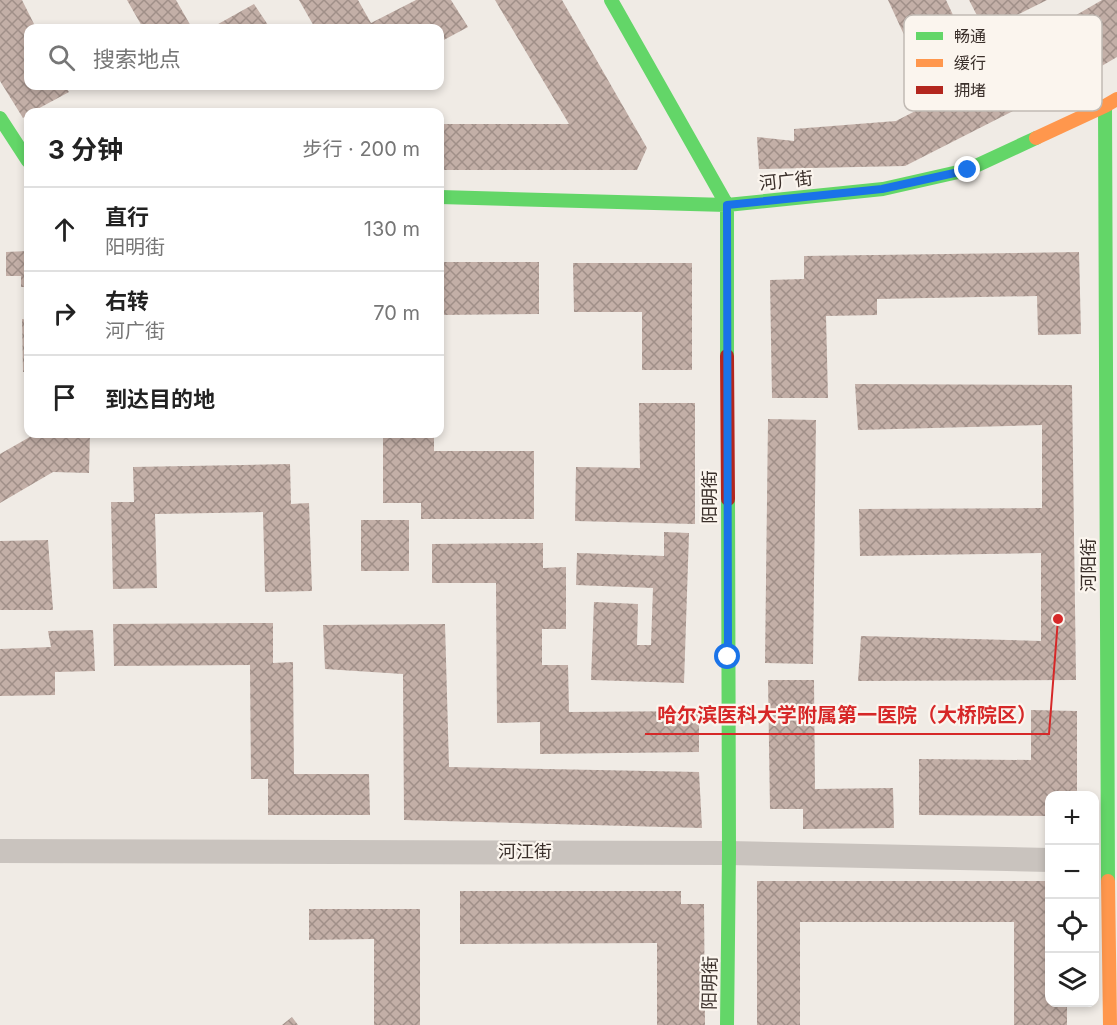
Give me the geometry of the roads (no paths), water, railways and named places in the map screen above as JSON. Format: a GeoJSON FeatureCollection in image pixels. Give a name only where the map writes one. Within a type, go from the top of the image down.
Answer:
{"type":"FeatureCollection","features":[{"type":"Feature","properties":{"kind":"street","name":"阳明街"},"geometry":{"type":"LineString","coordinates":[[611,0],[727,205],[729,853],[727,1025]]}},
{"type":"Feature","properties":{"kind":"street","name":"河阳街"},"geometry":{"type":"LineString","coordinates":[[1110,1025],[1106,861],[1111,102]]}},
{"type":"Feature","properties":{"kind":"street","name":"河广街"},"geometry":{"type":"LineString","coordinates":[[444,198],[727,205],[882,189],[968,170],[1092,111]]}},
{"type":"Feature","properties":{"kind":"street"},"geometry":{"type":"LineString","coordinates":[[0,118],[24,155]]}},
{"type":"Feature","properties":{"kind":"street","name":"河江街"},"geometry":{"type":"LineString","coordinates":[[0,851],[729,853],[1045,860]]}},
{"type":"Feature","properties":{"kind":"place","name":"哈尔滨医科大学附属第一医院（大桥院区）"},"geometry":{"type":"Point","coordinates":[1058,619]}}]}
